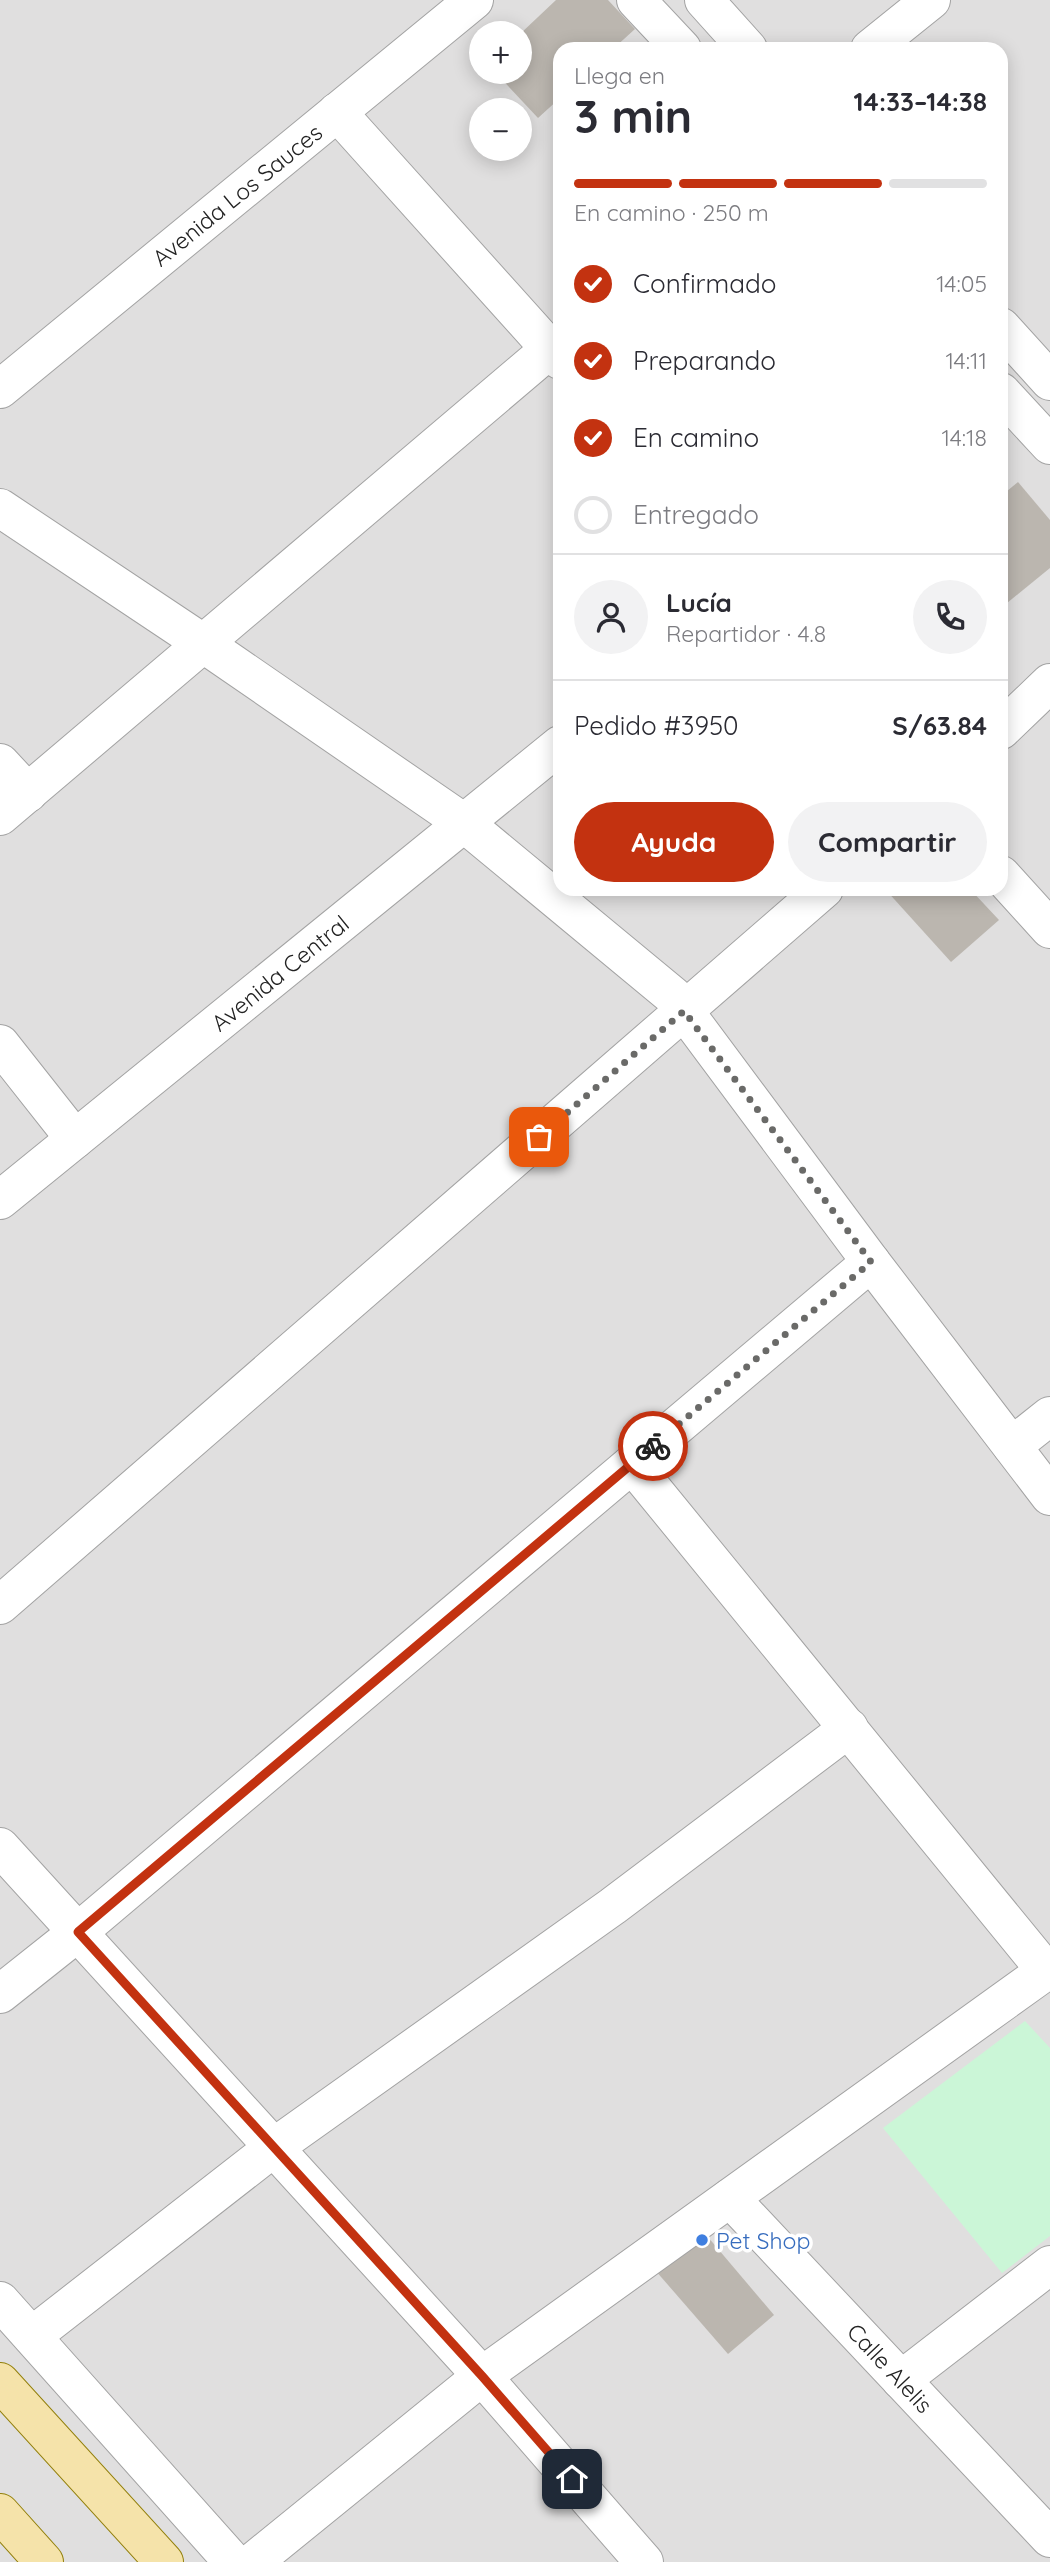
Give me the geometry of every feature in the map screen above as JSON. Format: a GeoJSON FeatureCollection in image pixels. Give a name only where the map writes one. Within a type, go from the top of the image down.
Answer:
{"type":"FeatureCollection","features":[{"type":"Feature","properties":{"kind":"main road"},"geometry":{"type":"LineString","coordinates":[[0,2382],[164,2562]]}},
{"type":"Feature","properties":{"kind":"main road"},"geometry":{"type":"LineString","coordinates":[[0,2513],[44,2562]]}},
{"type":"Feature","properties":{"kind":"street","name":"Avenida Los Sauces"},"geometry":{"type":"LineString","coordinates":[[0,389],[474,0]]}},
{"type":"Feature","properties":{"kind":"street"},"geometry":{"type":"LineString","coordinates":[[636,0],[675,42]]}},
{"type":"Feature","properties":{"kind":"street"},"geometry":{"type":"LineString","coordinates":[[704,0],[742,42]]}},
{"type":"Feature","properties":{"kind":"street"},"geometry":{"type":"LineString","coordinates":[[879,42],[931,0]]}},
{"type":"Feature","properties":{"kind":"street"},"geometry":{"type":"LineString","coordinates":[[337,112],[553,352]]}},
{"type":"Feature","properties":{"kind":"street"},"geometry":{"type":"LineString","coordinates":[[1008,335],[1050,382]]}},
{"type":"Feature","properties":{"kind":"street"},"geometry":{"type":"LineString","coordinates":[[0,763],[14,804],[553,356]]}},
{"type":"Feature","properties":{"kind":"street"},"geometry":{"type":"LineString","coordinates":[[1008,400],[1050,445]]}},
{"type":"Feature","properties":{"kind":"street"},"geometry":{"type":"LineString","coordinates":[[5,520],[204,644],[464,823],[673,996],[1050,1496]]}},
{"type":"Feature","properties":{"kind":"street"},"geometry":{"type":"LineString","coordinates":[[1008,723],[1050,683]]}},
{"type":"Feature","properties":{"kind":"street","name":"Avenida Central"},"geometry":{"type":"LineString","coordinates":[[0,1200],[553,751]]}},
{"type":"Feature","properties":{"kind":"street"},"geometry":{"type":"LineString","coordinates":[[1008,883],[1050,929]]}},
{"type":"Feature","properties":{"kind":"street"},"geometry":{"type":"LineString","coordinates":[[0,1605],[816,896]]}},
{"type":"Feature","properties":{"kind":"street"},"geometry":{"type":"LineString","coordinates":[[0,1044],[75,1139]]}},
{"type":"Feature","properties":{"kind":"street"},"geometry":{"type":"LineString","coordinates":[[0,1994],[78,1932],[871,1262]]}},
{"type":"Feature","properties":{"kind":"street"},"geometry":{"type":"LineString","coordinates":[[1012,1447],[1050,1416]]}},
{"type":"Feature","properties":{"kind":"street"},"geometry":{"type":"LineString","coordinates":[[253,2562],[482,2376],[1048,1969],[632,1464]]}},
{"type":"Feature","properties":{"kind":"street"},"geometry":{"type":"LineString","coordinates":[[32,2336],[273,2148],[613,1906],[849,1728]]}},
{"type":"Feature","properties":{"kind":"street"},"geometry":{"type":"LineString","coordinates":[[0,1847],[482,2376],[644,2562]]}},
{"type":"Feature","properties":{"kind":"street","name":"Calle Alelis"},"geometry":{"type":"LineString","coordinates":[[730,2198],[1050,2538]]}},
{"type":"Feature","properties":{"kind":"street"},"geometry":{"type":"LineString","coordinates":[[901,2380],[1050,2265]]}},
{"type":"Feature","properties":{"kind":"street"},"geometry":{"type":"LineString","coordinates":[[0,2301],[233,2562]]}},
{"type":"Feature","properties":{"kind":"shaded area"},"geometry":{"type":"Polygon","coordinates":[[[0,0],[1050,0],[1050,2562],[0,2562],[0,0]]]}},
{"type":"Feature","properties":{"kind":"green space"},"geometry":{"type":"Polygon","coordinates":[[[1025,2021],[1050,2048],[1050,2236],[1002,2273],[883,2128],[1025,2021]]]}},
{"type":"Feature","properties":{"kind":"building"},"geometry":{"type":"Polygon","coordinates":[[[556,0],[608,0],[635,29],[621,42],[553,42],[553,104],[538,118],[532,112],[532,98],[519,98],[506,84],[532,84],[532,23],[556,0]]]}},
{"type":"Feature","properties":{"kind":"building"},"geometry":{"type":"Polygon","coordinates":[[[1018,482],[1050,520],[1050,568],[1008,602],[1008,490],[1018,482]]]}},
{"type":"Feature","properties":{"kind":"building"},"geometry":{"type":"Polygon","coordinates":[[[891,896],[977,896],[999,920],[951,962],[891,896]]]}},
{"type":"Feature","properties":{"kind":"building"},"geometry":{"type":"Polygon","coordinates":[[[702,2230],[774,2315],[728,2354],[655,2270],[702,2230]]]}},
{"type":"Feature","properties":{"kind":"way so far"},"geometry":{"type":"LineString","coordinates":[[539,1137],[684,1011],[871,1262],[653,1446]]}},
{"type":"Feature","properties":{"kind":"place","name":"Pet Shop"},"geometry":{"type":"Point","coordinates":[702,2240]}},
{"type":"Feature","properties":{"kind":"route"},"geometry":{"type":"LineString","coordinates":[[572,2479],[482,2376],[78,1932],[653,1446]]}}]}
